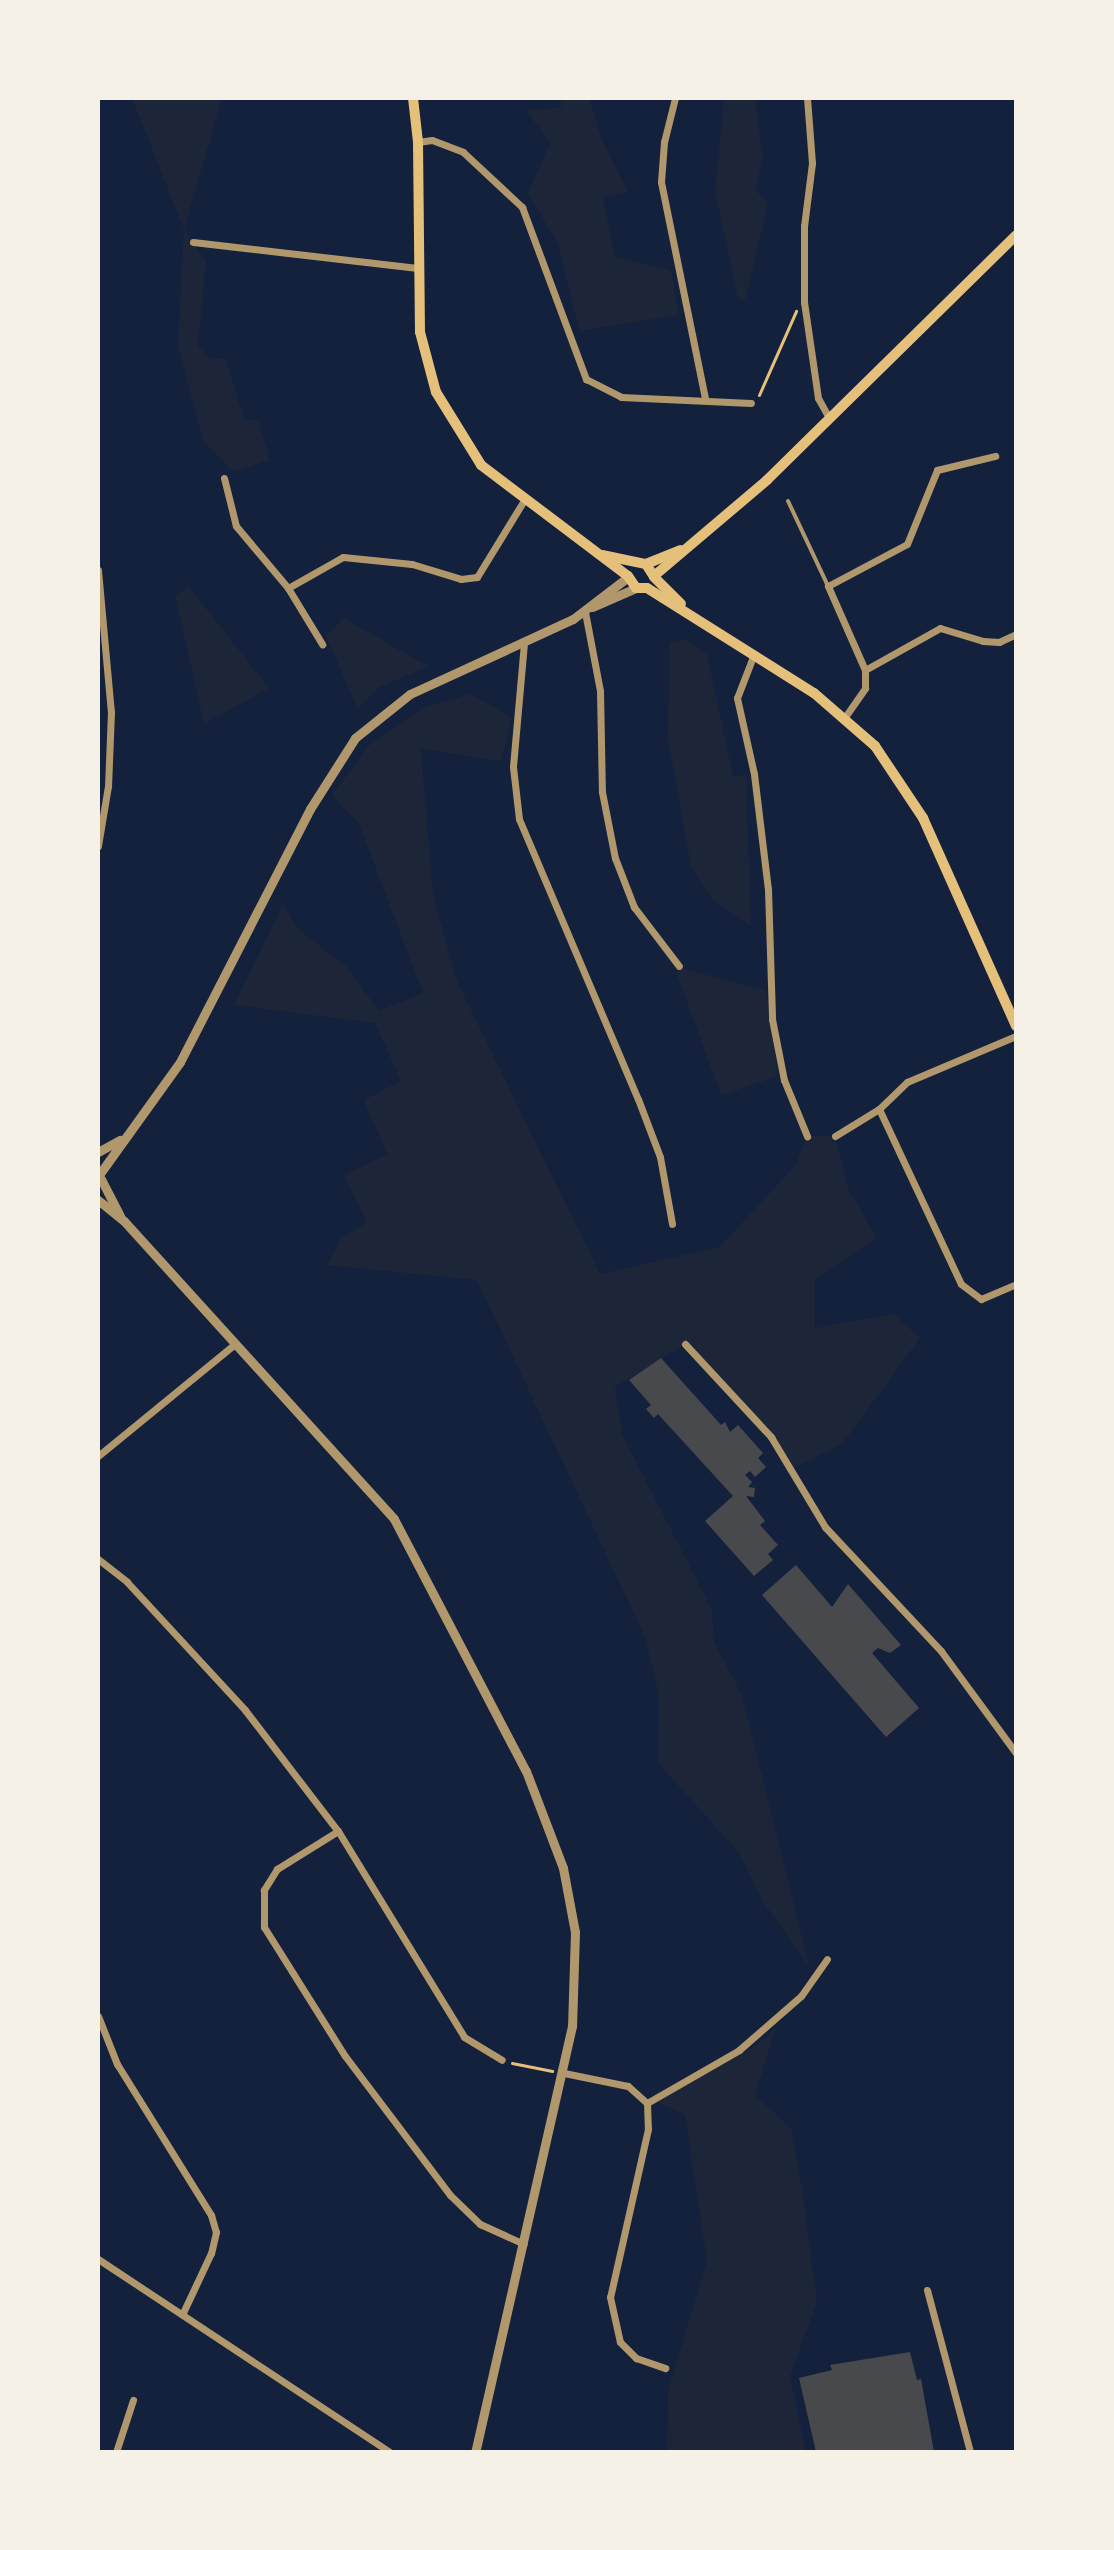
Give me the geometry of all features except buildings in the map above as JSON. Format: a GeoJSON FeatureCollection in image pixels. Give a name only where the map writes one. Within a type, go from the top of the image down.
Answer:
{"type":"FeatureCollection","features":[{"type":"Feature","properties":{"kind":"main road"},"geometry":{"type":"LineString","coordinates":[[413,98],[418,142],[417,268],[422,347],[441,405],[481,465],[523,502],[602,555],[641,588],[681,605],[845,717],[875,746],[912,797],[1016,1026]]}},
{"type":"Feature","properties":{"kind":"main road"},"geometry":{"type":"LineString","coordinates":[[641,588],[682,550],[738,507],[1015,237]]}},
{"type":"Feature","properties":{"kind":"main road"},"geometry":{"type":"LineString","coordinates":[[628,577],[641,564],[682,550]]}},
{"type":"Feature","properties":{"kind":"main road"},"geometry":{"type":"LineString","coordinates":[[602,555],[641,564],[671,590],[681,605]]}},
{"type":"Feature","properties":{"kind":"main road"},"geometry":{"type":"LineString","coordinates":[[670,563],[671,590]]}},
{"type":"Feature","properties":{"kind":"street"},"geometry":{"type":"LineString","coordinates":[[675,98],[664,142],[661,182],[705,399]]}},
{"type":"Feature","properties":{"kind":"street"},"geometry":{"type":"LineString","coordinates":[[807,98],[812,163],[804,226],[804,302],[818,398],[829,418]]}},
{"type":"Feature","properties":{"kind":"street"},"geometry":{"type":"LineString","coordinates":[[418,142],[432,140],[463,152],[522,207],[586,379],[621,397],[751,403]]}},
{"type":"Feature","properties":{"kind":"street"},"geometry":{"type":"LineString","coordinates":[[193,242],[417,268]]}},
{"type":"Feature","properties":{"kind":"street"},"geometry":{"type":"LineString","coordinates":[[845,717],[865,688],[865,670],[828,586],[907,544],[937,470],[995,456]]}},
{"type":"Feature","properties":{"kind":"street"},"geometry":{"type":"LineString","coordinates":[[224,478],[236,526],[288,588],[322,644]]}},
{"type":"Feature","properties":{"kind":"street"},"geometry":{"type":"LineString","coordinates":[[288,588],[343,557],[412,564],[461,579],[477,577],[523,502]]}},
{"type":"Feature","properties":{"kind":"street"},"geometry":{"type":"LineString","coordinates":[[98,570],[111,712],[108,786],[98,846]]}},
{"type":"Feature","properties":{"kind":"street"},"geometry":{"type":"LineString","coordinates":[[589,609],[628,577]]}},
{"type":"Feature","properties":{"kind":"street"},"geometry":{"type":"LineString","coordinates":[[122,1219],[100,1176],[180,1062],[317,796],[355,738],[410,694],[524,643],[589,609],[641,588]]}},
{"type":"Feature","properties":{"kind":"street"},"geometry":{"type":"LineString","coordinates":[[589,609],[600,691],[602,792],[615,858],[634,907],[679,966]]}},
{"type":"Feature","properties":{"kind":"street"},"geometry":{"type":"LineString","coordinates":[[865,670],[940,628],[983,641],[999,642],[1016,634]]}},
{"type":"Feature","properties":{"kind":"street"},"geometry":{"type":"LineString","coordinates":[[524,643],[513,767],[519,819],[660,1157],[672,1224]]}},
{"type":"Feature","properties":{"kind":"street"},"geometry":{"type":"LineString","coordinates":[[754,654],[738,685],[737,706],[754,774],[765,862],[775,1038],[807,1136]]}},
{"type":"Feature","properties":{"kind":"street"},"geometry":{"type":"LineString","coordinates":[[835,1136],[879,1109],[907,1082],[1016,1036]]}},
{"type":"Feature","properties":{"kind":"street"},"geometry":{"type":"LineString","coordinates":[[879,1109],[961,1284],[972,1297],[981,1299],[1016,1284]]}},
{"type":"Feature","properties":{"kind":"street"},"geometry":{"type":"LineString","coordinates":[[98,1152],[131,1130]]}},
{"type":"Feature","properties":{"kind":"street"},"geometry":{"type":"LineString","coordinates":[[98,1200],[122,1219],[359,1476],[402,1531],[542,1807],[563,1868],[575,1932],[575,1985],[564,2073],[475,2452]]}},
{"type":"Feature","properties":{"kind":"street"},"geometry":{"type":"LineString","coordinates":[[98,1456],[236,1343]]}},
{"type":"Feature","properties":{"kind":"street"},"geometry":{"type":"LineString","coordinates":[[685,1344],[771,1437],[825,1527],[941,1651],[1016,1753]]}},
{"type":"Feature","properties":{"kind":"street"},"geometry":{"type":"LineString","coordinates":[[98,1559],[127,1582],[245,1710],[338,1831],[464,2037],[502,2060]]}},
{"type":"Feature","properties":{"kind":"street"},"geometry":{"type":"LineString","coordinates":[[338,1831],[277,1869],[264,1890],[264,1927],[345,2056],[450,2195],[480,2224],[524,2244]]}},
{"type":"Feature","properties":{"kind":"street"},"geometry":{"type":"LineString","coordinates":[[647,2103],[739,2050],[801,1996],[827,1959]]}},
{"type":"Feature","properties":{"kind":"street"},"geometry":{"type":"LineString","coordinates":[[98,2016],[117,2064],[211,2215],[216,2232],[211,2253],[182,2315]]}},
{"type":"Feature","properties":{"kind":"street"},"geometry":{"type":"LineString","coordinates":[[564,2073],[628,2086],[647,2103],[648,2129],[610,2297],[620,2342],[636,2358],[665,2368]]}},
{"type":"Feature","properties":{"kind":"street"},"geometry":{"type":"LineString","coordinates":[[98,2259],[390,2452]]}},
{"type":"Feature","properties":{"kind":"street"},"geometry":{"type":"LineString","coordinates":[[927,2290],[970,2452]]}},
{"type":"Feature","properties":{"kind":"street"},"geometry":{"type":"LineString","coordinates":[[116,2452],[133,2400]]}},
{"type":"Feature","properties":{"kind":"lane"},"geometry":{"type":"LineString","coordinates":[[788,501],[828,586]]}},
{"type":"Feature","properties":{"kind":"path"},"geometry":{"type":"LineString","coordinates":[[751,403],[762,392],[789,319],[804,302]]}},
{"type":"Feature","properties":{"kind":"path"},"geometry":{"type":"LineString","coordinates":[[502,2060],[564,2073]]}},
{"type":"Feature","properties":{"kind":"shaded area"},"geometry":{"type":"Polygon","coordinates":[[[132,98],[222,98],[184,229],[132,98]]]}},
{"type":"Feature","properties":{"kind":"shaded area"},"geometry":{"type":"Polygon","coordinates":[[[561,98],[589,98],[602,140],[628,192],[603,198],[615,257],[671,271],[679,315],[580,331],[558,243],[528,194],[550,143],[526,110],[561,108],[561,98]]]}},
{"type":"Feature","properties":{"kind":"shaded area"},"geometry":{"type":"Polygon","coordinates":[[[724,98],[755,98],[763,158],[755,189],[768,204],[745,300],[738,299],[715,191],[724,98]]]}},
{"type":"Feature","properties":{"kind":"shaded area"},"geometry":{"type":"Polygon","coordinates":[[[184,229],[206,261],[198,346],[211,359],[225,358],[244,419],[258,421],[270,460],[233,472],[203,441],[178,346],[184,229]]]}},
{"type":"Feature","properties":{"kind":"shaded area"},"geometry":{"type":"Polygon","coordinates":[[[189,587],[269,688],[204,724],[175,595],[189,587]]]}},
{"type":"Feature","properties":{"kind":"shaded area"},"geometry":{"type":"Polygon","coordinates":[[[343,618],[428,666],[378,688],[358,709],[326,636],[343,618]]]}},
{"type":"Feature","properties":{"kind":"shaded area"},"geometry":{"type":"Polygon","coordinates":[[[686,639],[707,654],[733,777],[746,774],[751,926],[711,898],[691,867],[668,738],[669,642],[686,639]]]}},
{"type":"Feature","properties":{"kind":"shaded area"},"geometry":{"type":"Polygon","coordinates":[[[471,694],[512,718],[501,761],[421,749],[433,896],[456,979],[600,1274],[720,1247],[796,1164],[807,1136],[835,1136],[848,1188],[877,1238],[815,1279],[815,1328],[894,1314],[920,1338],[842,1444],[792,1469],[771,1437],[686,1344],[615,1387],[622,1434],[712,1610],[714,1642],[742,1695],[809,1966],[764,1903],[740,1854],[658,1763],[659,1695],[645,1637],[477,1280],[327,1265],[342,1238],[367,1222],[344,1175],[387,1154],[364,1100],[401,1081],[375,1023],[234,1005],[283,904],[299,930],[346,966],[379,1011],[423,993],[359,824],[332,795],[371,743],[425,707],[471,694]]]}},
{"type":"Feature","properties":{"kind":"shaded area"},"geometry":{"type":"Polygon","coordinates":[[[674,966],[766,991],[778,1076],[721,1095],[674,966]]]}},
{"type":"Feature","properties":{"kind":"shaded area"},"geometry":{"type":"Polygon","coordinates":[[[776,2027],[755,2095],[791,2128],[803,2195],[817,2302],[790,2377],[806,2452],[667,2452],[668,2391],[707,2261],[685,2115],[657,2102],[757,2045],[776,2027]]]}}]}
